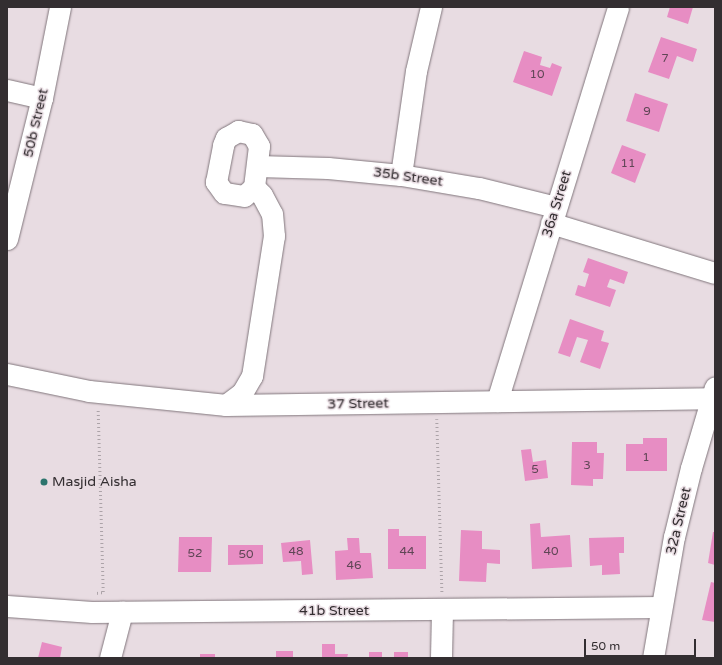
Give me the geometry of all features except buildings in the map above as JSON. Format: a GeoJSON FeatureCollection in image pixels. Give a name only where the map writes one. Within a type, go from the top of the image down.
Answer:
{"type":"FeatureCollection","features":[{"type":"Feature","properties":{"kind":"street","name":"50b Street"},"geometry":{"type":"LineString","coordinates":[[7,239],[42,98],[60,7]]}},
{"type":"Feature","properties":{"kind":"street"},"geometry":{"type":"LineString","coordinates":[[401,175],[416,71],[431,7]]}},
{"type":"Feature","properties":{"kind":"street","name":"36a Street"},"geometry":{"type":"LineString","coordinates":[[497,401],[618,7]]}},
{"type":"Feature","properties":{"kind":"street"},"geometry":{"type":"LineString","coordinates":[[7,90],[42,98]]}},
{"type":"Feature","properties":{"kind":"street"},"geometry":{"type":"LineString","coordinates":[[245,131],[257,139],[259,146],[257,166],[254,187],[244,196],[224,193],[218,187],[224,145],[232,133],[245,131]]}},
{"type":"Feature","properties":{"kind":"street","name":"35b Street"},"geometry":{"type":"LineString","coordinates":[[257,166],[328,168],[401,175],[479,188],[715,273]]}},
{"type":"Feature","properties":{"kind":"street"},"geometry":{"type":"LineString","coordinates":[[226,405],[242,392],[252,376],[274,236],[272,214],[262,194],[254,187]]}},
{"type":"Feature","properties":{"kind":"street","name":"37 Street"},"geometry":{"type":"LineString","coordinates":[[7,374],[89,391],[226,405],[497,401],[713,392]]}},
{"type":"Feature","properties":{"kind":"street","name":"32a Street"},"geometry":{"type":"LineString","coordinates":[[653,658],[661,607],[689,476],[713,392]]}},
{"type":"Feature","properties":{"kind":"street","name":"41b Street"},"geometry":{"type":"LineString","coordinates":[[7,606],[92,612],[661,607]]}},
{"type":"Feature","properties":{"kind":"street"},"geometry":{"type":"LineString","coordinates":[[441,658],[442,610]]}},
{"type":"Feature","properties":{"kind":"street"},"geometry":{"type":"LineString","coordinates":[[110,658],[122,612]]}},
{"type":"Feature","properties":{"kind":"path"},"geometry":{"type":"LineString","coordinates":[[89,391],[88,407],[99,411],[104,592],[95,593],[92,612]]}},
{"type":"Feature","properties":{"kind":"path"},"geometry":{"type":"LineString","coordinates":[[436,402],[442,610]]}},
{"type":"Feature","properties":{"kind":"place","name":"Masjid Aisha"},"geometry":{"type":"Point","coordinates":[44,482]}}]}
